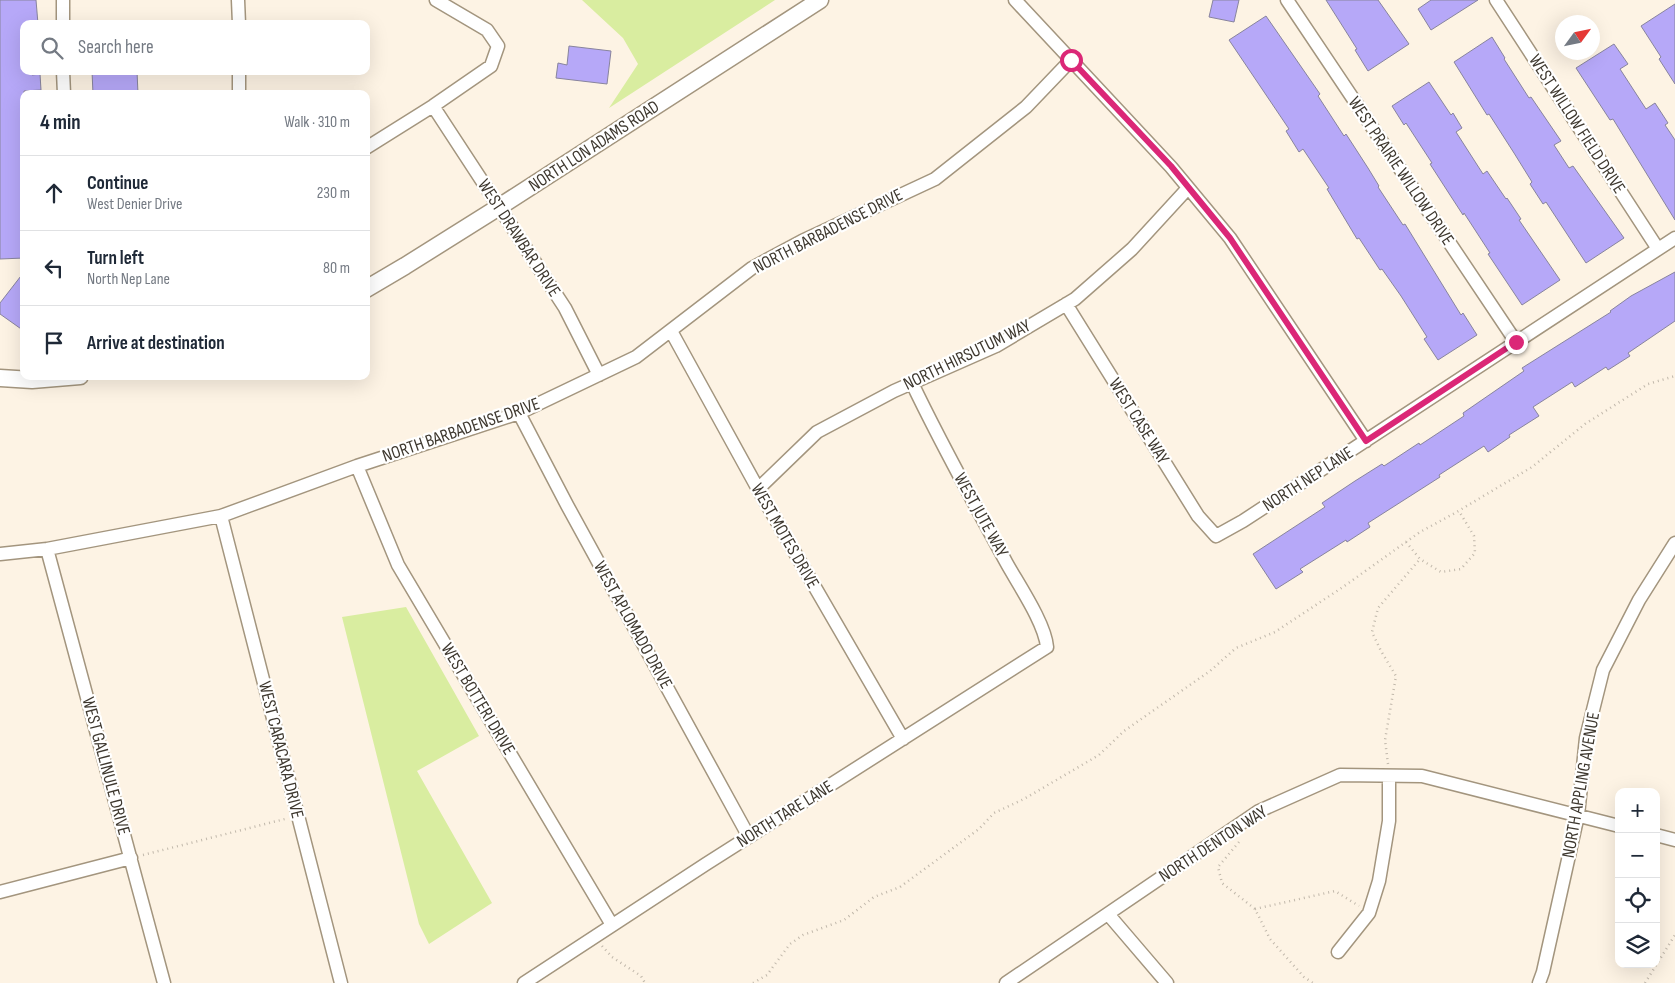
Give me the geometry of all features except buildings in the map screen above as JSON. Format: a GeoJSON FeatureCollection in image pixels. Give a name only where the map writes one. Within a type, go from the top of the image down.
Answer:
{"type":"FeatureCollection","features":[{"type":"Feature","properties":{"kind":"street"},"geometry":{"type":"LineString","coordinates":[[63,0],[63,20]]}},
{"type":"Feature","properties":{"kind":"street"},"geometry":{"type":"LineString","coordinates":[[238,0],[239,20]]}},
{"type":"Feature","properties":{"kind":"street"},"geometry":{"type":"LineString","coordinates":[[370,145],[433,106],[491,66],[498,46],[487,30],[436,0]]}},
{"type":"Feature","properties":{"kind":"street","name":"NORTH LON ADAMS ROAD"},"geometry":{"type":"LineString","coordinates":[[370,287],[499,207],[820,0]]}},
{"type":"Feature","properties":{"kind":"street"},"geometry":{"type":"LineString","coordinates":[[1015,0],[1171,166],[1230,238],[1366,441]]}},
{"type":"Feature","properties":{"kind":"street","name":"WEST PRAIRIE WILLOW DRIVE"},"geometry":{"type":"LineString","coordinates":[[1287,0],[1516,342]]}},
{"type":"Feature","properties":{"kind":"street","name":"WEST WILLOW FIELD DRIVE"},"geometry":{"type":"LineString","coordinates":[[1496,0],[1658,248]]}},
{"type":"Feature","properties":{"kind":"street","name":"NORTH BARBADENSE DRIVE"},"geometry":{"type":"LineString","coordinates":[[0,554],[47,549],[221,516],[357,466],[519,413],[636,357],[752,268],[802,241],[935,178],[1026,107],[1071,60]]}},
{"type":"Feature","properties":{"kind":"street"},"geometry":{"type":"LineString","coordinates":[[64,75],[64,90]]}},
{"type":"Feature","properties":{"kind":"street"},"geometry":{"type":"LineString","coordinates":[[239,75],[240,90]]}},
{"type":"Feature","properties":{"kind":"street","name":"WEST DRAWBAR DRIVE"},"geometry":{"type":"LineString","coordinates":[[433,106],[565,308],[599,375]]}},
{"type":"Feature","properties":{"kind":"street","name":"NORTH HIRSUTUM WAY"},"geometry":{"type":"LineString","coordinates":[[758,489],[817,432],[912,383],[996,346],[1075,299],[1132,249],[1188,188]]}},
{"type":"Feature","properties":{"kind":"street","name":"NORTH NEP LANE"},"geometry":{"type":"LineString","coordinates":[[1216,536],[1244,521],[1675,238]]}},
{"type":"Feature","properties":{"kind":"street","name":"WEST CASE WAY"},"geometry":{"type":"LineString","coordinates":[[1066,304],[1198,516],[1216,536]]}},
{"type":"Feature","properties":{"kind":"street","name":"WEST MOTES DRIVE"},"geometry":{"type":"LineString","coordinates":[[671,330],[758,489],[903,739]]}},
{"type":"Feature","properties":{"kind":"street"},"geometry":{"type":"LineString","coordinates":[[0,378],[20,379]]}},
{"type":"Feature","properties":{"kind":"street","name":"WEST JUTE WAY"},"geometry":{"type":"LineString","coordinates":[[912,383],[936,434],[1031,606],[1046,639],[1047,647]]}},
{"type":"Feature","properties":{"kind":"street","name":"WEST APLOMADO DRIVE"},"geometry":{"type":"LineString","coordinates":[[519,413],[567,505],[749,837]]}},
{"type":"Feature","properties":{"kind":"street","name":"WEST BOTTERI DRIVE"},"geometry":{"type":"LineString","coordinates":[[357,466],[398,564],[612,925]]}},
{"type":"Feature","properties":{"kind":"street","name":"WEST CARACARA DRIVE"},"geometry":{"type":"LineString","coordinates":[[221,516],[341,983]]}},
{"type":"Feature","properties":{"kind":"street","name":"NORTH APPLING AVENUE"},"geometry":{"type":"LineString","coordinates":[[1539,983],[1578,815],[1586,738],[1604,670],[1639,600],[1675,543]]}},
{"type":"Feature","properties":{"kind":"street","name":"WEST GALLINULE DRIVE"},"geometry":{"type":"LineString","coordinates":[[47,549],[164,983]]}},
{"type":"Feature","properties":{"kind":"street","name":"NORTH TARE LANE"},"geometry":{"type":"LineString","coordinates":[[524,983],[1047,647]]}},
{"type":"Feature","properties":{"kind":"street","name":"NORTH DENTON WAY"},"geometry":{"type":"LineString","coordinates":[[1006,983],[1259,811],[1340,775],[1422,776],[1615,825]]}},
{"type":"Feature","properties":{"kind":"street"},"geometry":{"type":"LineString","coordinates":[[1338,952],[1369,913],[1379,880],[1389,821],[1390,776]]}},
{"type":"Feature","properties":{"kind":"street"},"geometry":{"type":"LineString","coordinates":[[1660,837],[1675,840]]}},
{"type":"Feature","properties":{"kind":"street"},"geometry":{"type":"LineString","coordinates":[[0,892],[131,858]]}},
{"type":"Feature","properties":{"kind":"street"},"geometry":{"type":"LineString","coordinates":[[1108,914],[1168,983]]}},
{"type":"Feature","properties":{"kind":"path"},"geometry":{"type":"LineString","coordinates":[[753,983],[767,975],[790,944],[796,939],[844,920],[874,897],[900,887],[979,829],[994,813],[1024,799],[1099,755],[1124,731],[1210,671],[1236,648],[1275,632],[1343,587],[1420,532],[1532,467],[1585,424],[1648,384],[1675,376]]}},
{"type":"Feature","properties":{"kind":"path"},"geometry":{"type":"LineString","coordinates":[[1406,542],[1420,559],[1441,572],[1461,569],[1474,553],[1474,536],[1459,511]]}},
{"type":"Feature","properties":{"kind":"path"},"geometry":{"type":"LineString","coordinates":[[1390,776],[1385,740],[1396,676],[1380,651],[1372,632],[1378,608],[1420,559]]}},
{"type":"Feature","properties":{"kind":"path"},"geometry":{"type":"LineString","coordinates":[[131,858],[298,816]]}},
{"type":"Feature","properties":{"kind":"path"},"geometry":{"type":"LineString","coordinates":[[1245,836],[1218,867],[1222,883],[1255,909],[1270,939],[1304,977],[1313,983]]}},
{"type":"Feature","properties":{"kind":"path"},"geometry":{"type":"LineString","coordinates":[[1255,909],[1335,891],[1369,913]]}},
{"type":"Feature","properties":{"kind":"path"},"geometry":{"type":"LineString","coordinates":[[1645,983],[1675,935]]}},
{"type":"Feature","properties":{"kind":"path"},"geometry":{"type":"LineString","coordinates":[[594,938],[612,957],[641,976],[645,983]]}},
{"type":"Feature","properties":{"kind":"green space"},"geometry":{"type":"Polygon","coordinates":[[[582,0],[775,0],[609,108],[638,64],[623,38],[582,0]]]}},
{"type":"Feature","properties":{"kind":"green space"},"geometry":{"type":"Polygon","coordinates":[[[406,607],[479,736],[417,771],[492,903],[429,944],[419,924],[342,617],[406,607]]]}},
{"type":"Feature","properties":{"kind":"route"},"geometry":{"type":"LineString","coordinates":[[1071,60],[1171,166],[1230,238],[1366,441],[1516,342]]}}]}
